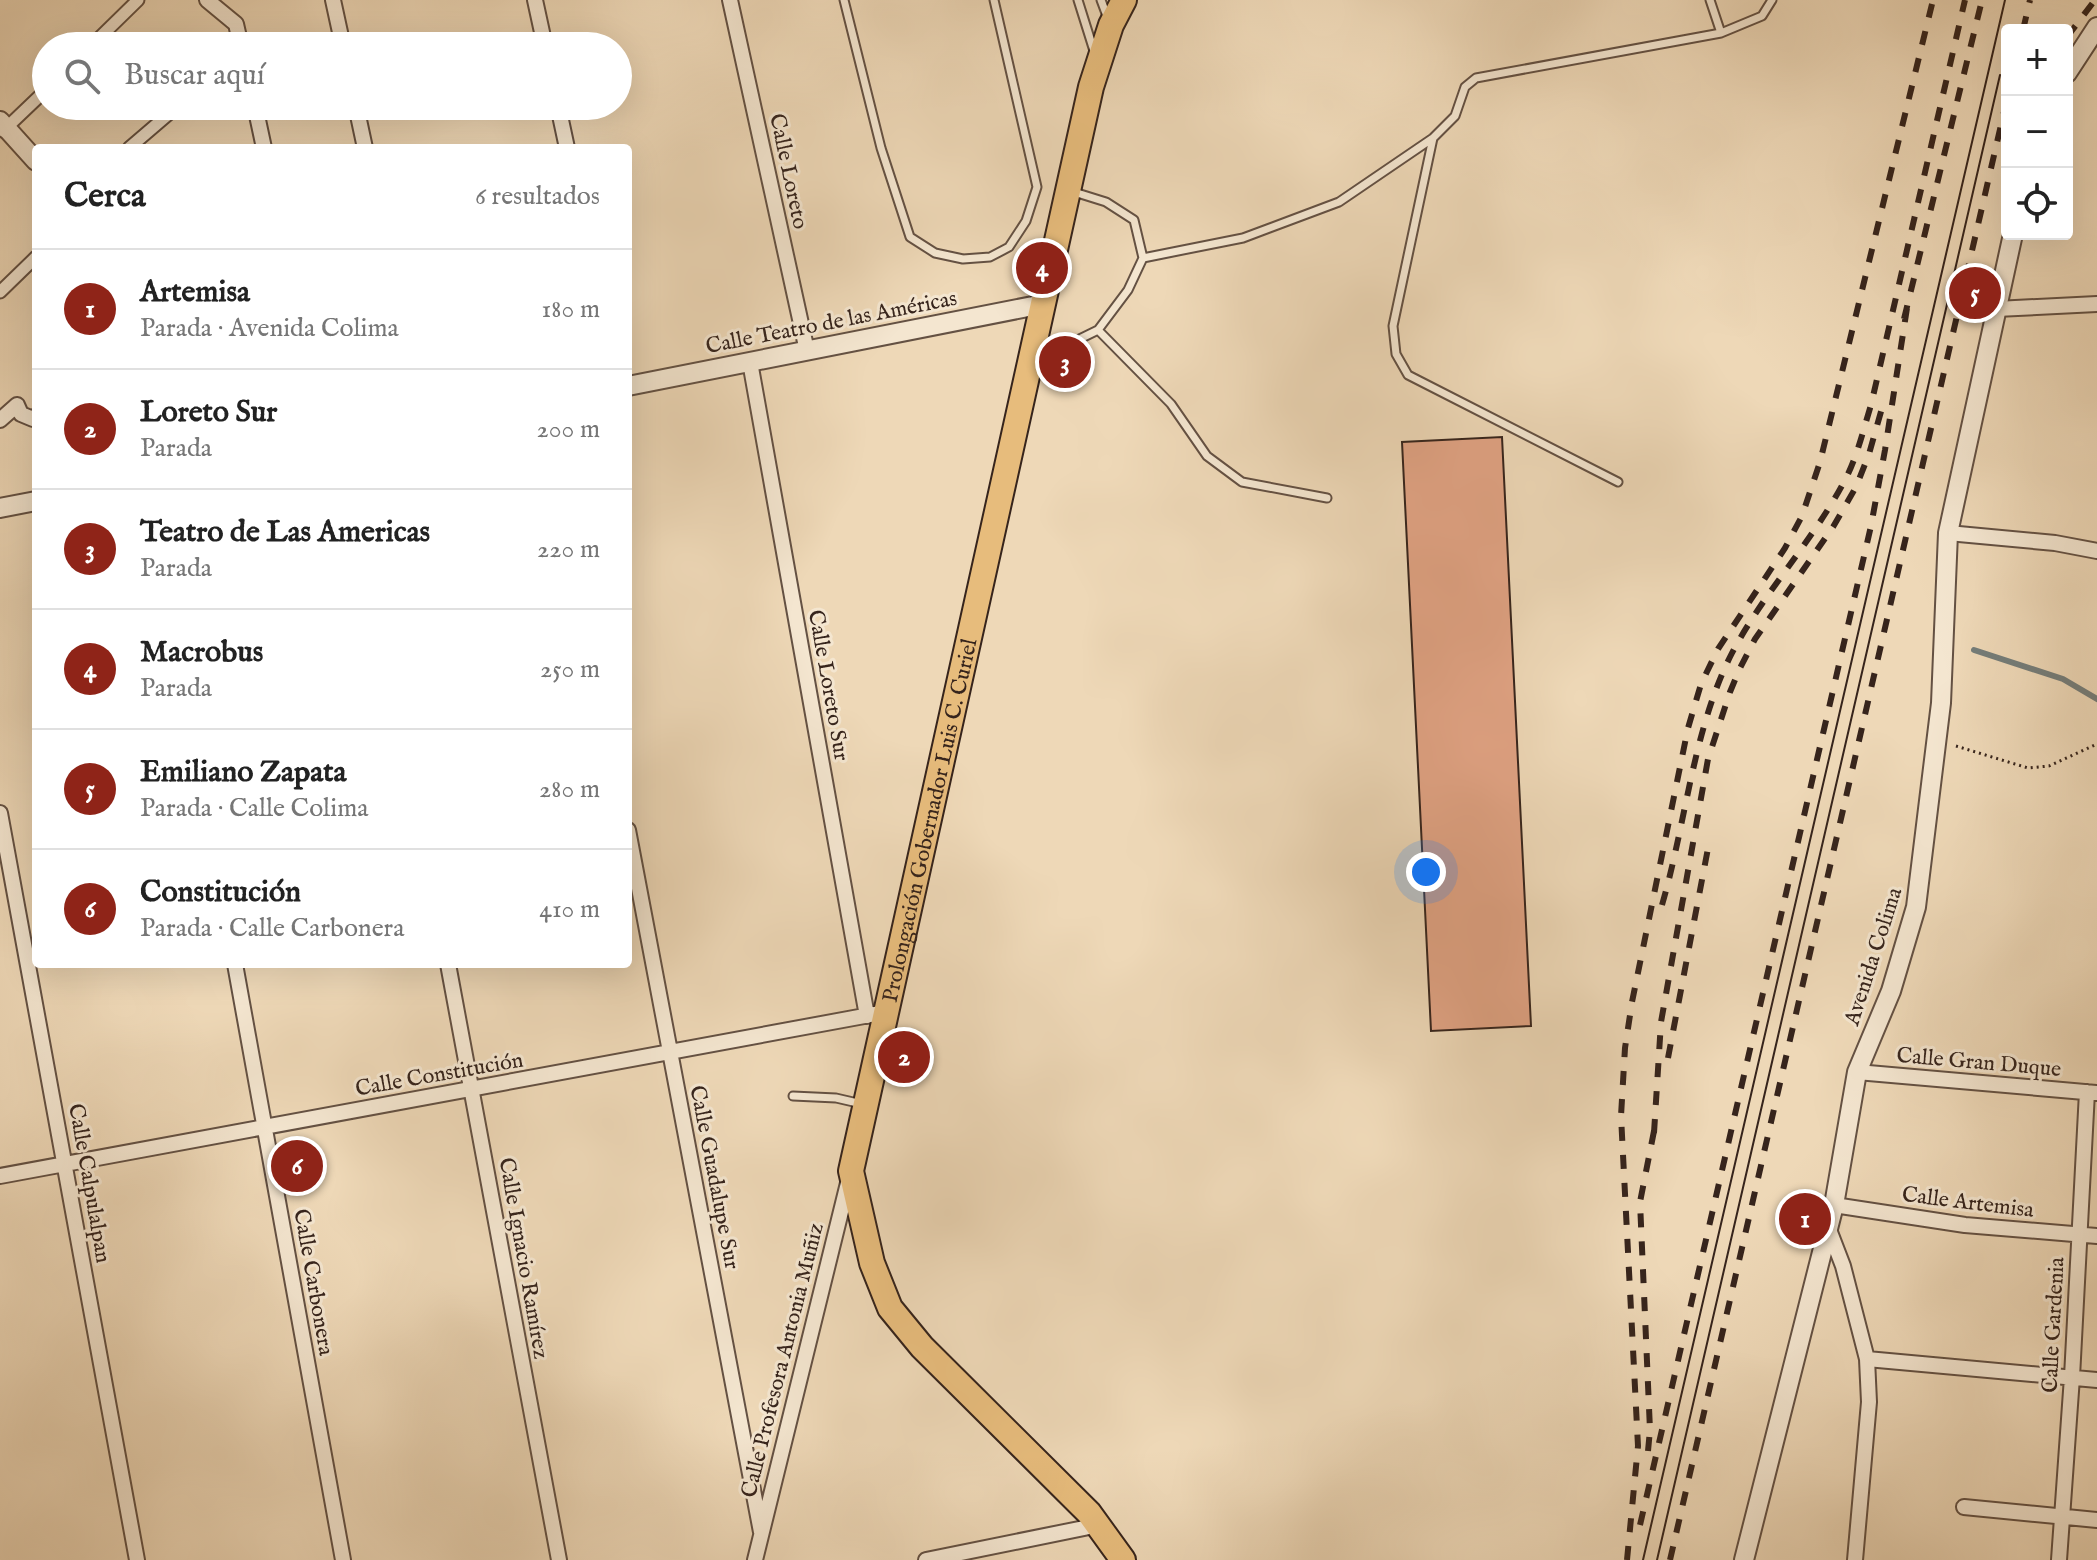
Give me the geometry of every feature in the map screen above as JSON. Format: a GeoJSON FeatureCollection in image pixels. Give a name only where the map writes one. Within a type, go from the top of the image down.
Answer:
{"type":"FeatureCollection","features":[{"type":"Feature","properties":{"kind":"main road","name":"Prolongación Gobernador Luis C. Curiel"},"geometry":{"type":"LineString","coordinates":[[1123,1560],[1099,1525],[922,1347],[890,1308],[869,1250],[851,1171],[866,1104],[877,1014],[1033,350],[1091,87],[1111,25],[1124,0]]}},
{"type":"Feature","properties":{"kind":"street"},"geometry":{"type":"LineString","coordinates":[[105,32],[138,0]]}},
{"type":"Feature","properties":{"kind":"street"},"geometry":{"type":"LineString","coordinates":[[207,0],[236,24],[238,32]]}},
{"type":"Feature","properties":{"kind":"street"},"geometry":{"type":"LineString","coordinates":[[333,0],[340,32]]}},
{"type":"Feature","properties":{"kind":"street"},"geometry":{"type":"LineString","coordinates":[[535,0],[542,32]]}},
{"type":"Feature","properties":{"kind":"street","name":"Calle Loreto"},"geometry":{"type":"LineString","coordinates":[[730,0],[807,351]]}},
{"type":"Feature","properties":{"kind":"street"},"geometry":{"type":"LineString","coordinates":[[2073,64],[2097,27]]}},
{"type":"Feature","properties":{"kind":"street"},"geometry":{"type":"LineString","coordinates":[[32,102],[2,128],[32,157]]}},
{"type":"Feature","properties":{"kind":"street"},"geometry":{"type":"LineString","coordinates":[[134,144],[162,120]]}},
{"type":"Feature","properties":{"kind":"street"},"geometry":{"type":"LineString","coordinates":[[258,120],[263,144]]}},
{"type":"Feature","properties":{"kind":"street"},"geometry":{"type":"LineString","coordinates":[[359,120],[364,144]]}},
{"type":"Feature","properties":{"kind":"street"},"geometry":{"type":"LineString","coordinates":[[561,120],[566,144]]}},
{"type":"Feature","properties":{"kind":"street","name":"Avenida Colima"},"geometry":{"type":"LineString","coordinates":[[1744,1560],[1834,1205],[1857,1072],[1891,991],[1916,907],[1941,703],[1948,533],[2012,240]]}},
{"type":"Feature","properties":{"kind":"street"},"geometry":{"type":"LineString","coordinates":[[0,292],[32,261]]}},
{"type":"Feature","properties":{"kind":"street","name":"Calle Teatro de las Américas"},"geometry":{"type":"LineString","coordinates":[[632,385],[1043,304]]}},
{"type":"Feature","properties":{"kind":"street"},"geometry":{"type":"LineString","coordinates":[[1996,309],[2097,304]]}},
{"type":"Feature","properties":{"kind":"street","name":"Calle Loreto Sur"},"geometry":{"type":"LineString","coordinates":[[750,362],[877,1014]]}},
{"type":"Feature","properties":{"kind":"street"},"geometry":{"type":"LineString","coordinates":[[0,420],[17,405],[21,414],[32,419]]}},
{"type":"Feature","properties":{"kind":"street"},"geometry":{"type":"LineString","coordinates":[[0,508],[32,502]]}},
{"type":"Feature","properties":{"kind":"street"},"geometry":{"type":"LineString","coordinates":[[1948,533],[2055,543],[2097,551]]}},
{"type":"Feature","properties":{"kind":"street","name":"Calle Calpulalpan"},"geometry":{"type":"LineString","coordinates":[[0,813],[137,1560]]}},
{"type":"Feature","properties":{"kind":"street","name":"Calle Guadalupe Sur"},"geometry":{"type":"LineString","coordinates":[[632,851],[761,1532]]}},
{"type":"Feature","properties":{"kind":"street","name":"Calle Carbonera"},"geometry":{"type":"LineString","coordinates":[[236,968],[343,1560]]}},
{"type":"Feature","properties":{"kind":"street","name":"Calle Ignacio Ramírez"},"geometry":{"type":"LineString","coordinates":[[449,968],[559,1560]]}},
{"type":"Feature","properties":{"kind":"street","name":"Calle Constitución"},"geometry":{"type":"LineString","coordinates":[[0,1176],[877,1014]]}},
{"type":"Feature","properties":{"kind":"street","name":"Calle Gran Duque"},"geometry":{"type":"LineString","coordinates":[[1857,1072],[2092,1093]]}},
{"type":"Feature","properties":{"kind":"street","name":"Calle Gardenia"},"geometry":{"type":"LineString","coordinates":[[2059,1560],[2079,1235],[2092,1093]]}},
{"type":"Feature","properties":{"kind":"street","name":"Calle Profesora Antonia Muñiz"},"geometry":{"type":"LineString","coordinates":[[755,1560],[851,1171]]}},
{"type":"Feature","properties":{"kind":"street","name":"Calle Artemisa"},"geometry":{"type":"LineString","coordinates":[[1834,1205],[1965,1225],[2097,1236]]}},
{"type":"Feature","properties":{"kind":"street"},"geometry":{"type":"LineString","coordinates":[[1828,1227],[1843,1266],[1867,1359],[1869,1402],[1855,1560]]}},
{"type":"Feature","properties":{"kind":"street"},"geometry":{"type":"LineString","coordinates":[[1867,1359],[2097,1380]]}},
{"type":"Feature","properties":{"kind":"street"},"geometry":{"type":"LineString","coordinates":[[1964,1507],[2097,1520]]}},
{"type":"Feature","properties":{"kind":"street"},"geometry":{"type":"LineString","coordinates":[[926,1560],[1099,1525]]}},
{"type":"Feature","properties":{"kind":"lane"},"geometry":{"type":"LineString","coordinates":[[844,0],[881,148],[910,237],[935,253],[963,259],[990,257],[1009,247],[1026,221],[1037,187],[994,0]]}},
{"type":"Feature","properties":{"kind":"lane"},"geometry":{"type":"LineString","coordinates":[[1078,0],[1099,63]]}},
{"type":"Feature","properties":{"kind":"lane"},"geometry":{"type":"LineString","coordinates":[[1101,0],[1111,25]]}},
{"type":"Feature","properties":{"kind":"lane"},"geometry":{"type":"LineString","coordinates":[[1710,0],[1721,33]]}},
{"type":"Feature","properties":{"kind":"lane"},"geometry":{"type":"LineString","coordinates":[[1143,258],[1243,238],[1339,202],[1433,138],[1455,116],[1465,87],[1476,78],[1721,33],[1762,16],[1772,0]]}},
{"type":"Feature","properties":{"kind":"lane"},"geometry":{"type":"LineString","coordinates":[[1433,138],[1393,326],[1396,354],[1408,375],[1618,482]]}},
{"type":"Feature","properties":{"kind":"lane"},"geometry":{"type":"LineString","coordinates":[[1033,350],[1055,351],[1098,330],[1128,290],[1143,258],[1134,220],[1106,202],[1068,191]]}},
{"type":"Feature","properties":{"kind":"lane"},"geometry":{"type":"LineString","coordinates":[[1098,330],[1171,404],[1207,456],[1242,482],[1327,498]]}},
{"type":"Feature","properties":{"kind":"lane"},"geometry":{"type":"LineString","coordinates":[[793,1096],[836,1098],[866,1104]]}},
{"type":"Feature","properties":{"kind":"path"},"geometry":{"type":"LineString","coordinates":[[1937,740],[2028,768],[2049,766],[2097,744]]}},
{"type":"Feature","properties":{"kind":"building"},"geometry":{"type":"Polygon","coordinates":[[[1502,437],[1531,1026],[1431,1031],[1402,442],[1502,437]]]}},
{"type":"Feature","properties":{"kind":"waterway"},"geometry":{"type":"LineString","coordinates":[[1974,650],[2063,679],[2097,699]]}},
{"type":"Feature","properties":{"kind":"tram line"},"geometry":{"type":"LineString","coordinates":[[1643,1560],[2005,0]]}},
{"type":"Feature","properties":{"kind":"tram line"},"geometry":{"type":"LineString","coordinates":[[1657,1560],[2000,75]]}},
{"type":"Feature","properties":{"kind":"railway"},"geometry":{"type":"LineString","coordinates":[[1627,1560],[1638,1446],[1621,1116],[1625,1048],[1632,1002],[1688,728],[1701,684],[1718,649],[1785,548],[1802,516],[1820,462],[1933,0]]}},
{"type":"Feature","properties":{"kind":"railway"},"geometry":{"type":"LineString","coordinates":[[1662,905],[1699,745],[1719,682],[1745,631],[1832,502],[1856,453],[1871,405],[1965,0]]}},
{"type":"Feature","properties":{"kind":"railway"},"geometry":{"type":"LineString","coordinates":[[1904,319],[1982,0]]}},
{"type":"Feature","properties":{"kind":"railway"},"geometry":{"type":"LineString","coordinates":[[2024,24],[2030,0]]}},
{"type":"Feature","properties":{"kind":"railway"},"geometry":{"type":"LineString","coordinates":[[2073,29],[2095,0]]}},
{"type":"Feature","properties":{"kind":"railway"},"geometry":{"type":"LineString","coordinates":[[1670,1560],[2001,125]]}},
{"type":"Feature","properties":{"kind":"railway"},"geometry":{"type":"LineString","coordinates":[[1640,1525],[1871,526],[1907,308]]}},
{"type":"Feature","properties":{"kind":"railway"},"geometry":{"type":"LineString","coordinates":[[1654,1133],[1661,1022],[1708,759],[1730,692],[1755,639],[1833,527],[1856,487],[1882,408]]}},
{"type":"Feature","properties":{"kind":"railway"},"geometry":{"type":"LineString","coordinates":[[1668,1058],[1709,843]]}},
{"type":"Feature","properties":{"kind":"railway"},"geometry":{"type":"LineString","coordinates":[[1648,1451],[1650,1430],[1640,1202],[1656,1121]]}},
{"type":"Feature","properties":{"kind":"place","name":"Macrobus"},"geometry":{"type":"Point","coordinates":[1042,268]}},
{"type":"Feature","properties":{"kind":"place","name":"Emiliano Zapata"},"geometry":{"type":"Point","coordinates":[1975,293]}},
{"type":"Feature","properties":{"kind":"place","name":"Teatro de Las Americas"},"geometry":{"type":"Point","coordinates":[1065,362]}},
{"type":"Feature","properties":{"kind":"place","name":"Loreto Sur"},"geometry":{"type":"Point","coordinates":[904,1057]}},
{"type":"Feature","properties":{"kind":"place","name":"Constitución"},"geometry":{"type":"Point","coordinates":[297,1166]}},
{"type":"Feature","properties":{"kind":"place","name":"Artemisa"},"geometry":{"type":"Point","coordinates":[1805,1219]}}]}
